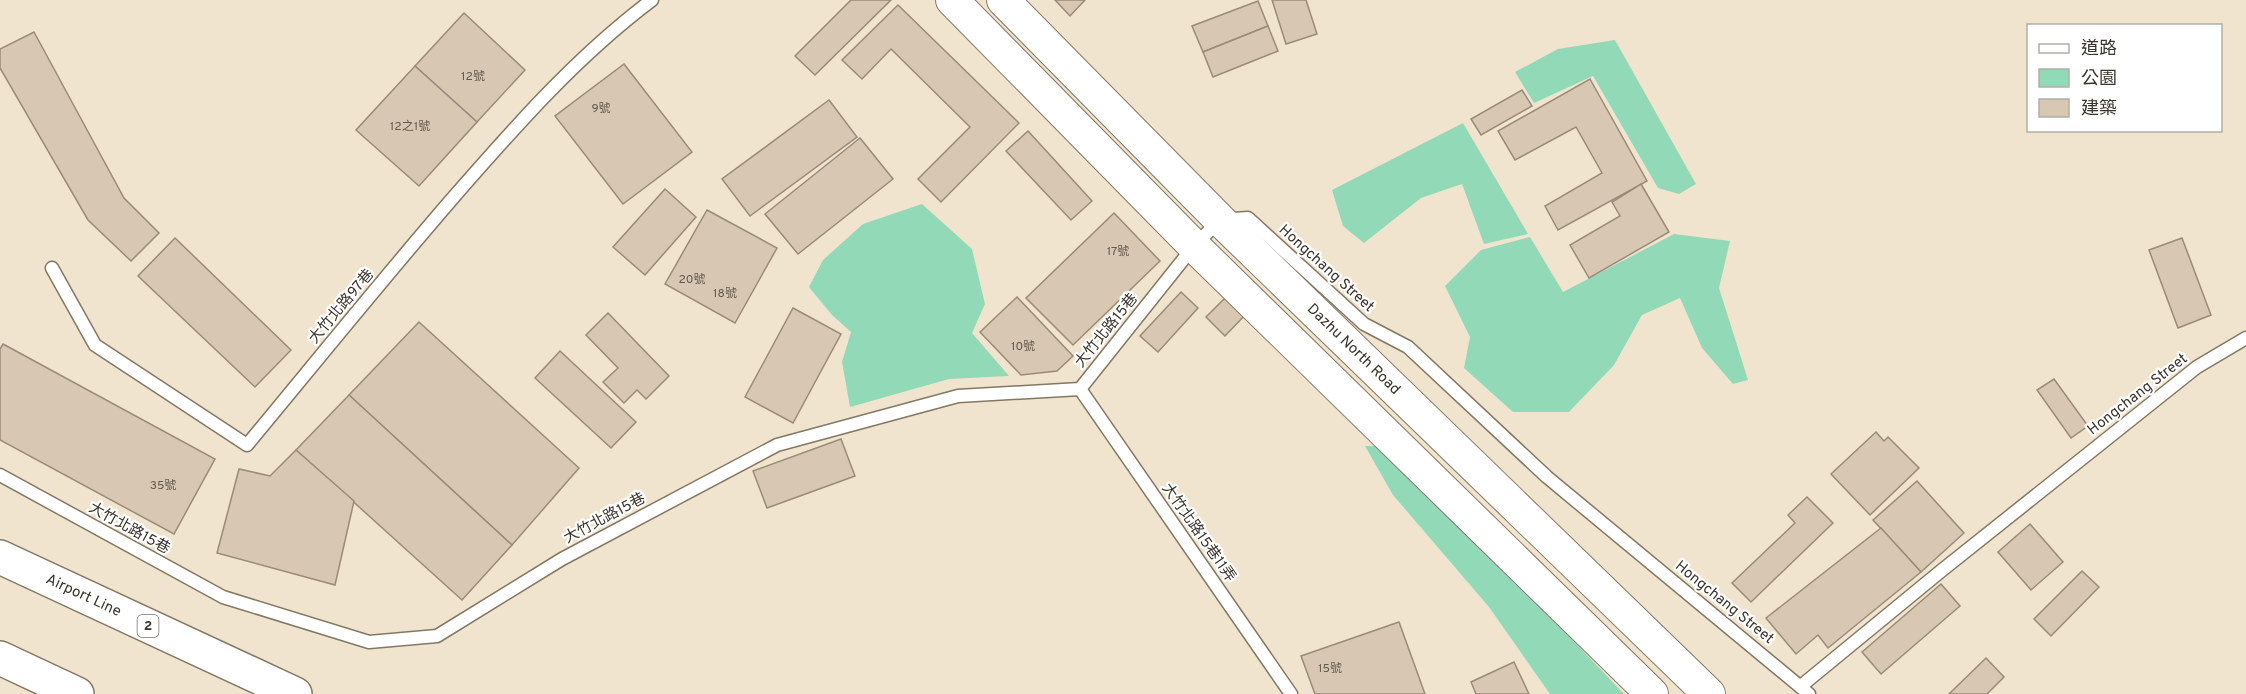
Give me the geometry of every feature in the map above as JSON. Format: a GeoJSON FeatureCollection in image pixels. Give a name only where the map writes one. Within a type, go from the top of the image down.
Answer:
{"type":"FeatureCollection","features":[{"type":"Feature","properties":{"kind":"highway","name":"Airport Line"},"geometry":{"type":"LineString","coordinates":[[0,557],[295,694]]}},
{"type":"Feature","properties":{"kind":"highway"},"geometry":{"type":"LineString","coordinates":[[0,658],[77,694]]}},
{"type":"Feature","properties":{"kind":"street"},"geometry":{"type":"LineString","coordinates":[[952,0],[1194,246],[1652,694]]}},
{"type":"Feature","properties":{"kind":"street","name":"Dazhu North Road"},"geometry":{"type":"LineString","coordinates":[[1003,0],[1220,220],[1709,694]]}},
{"type":"Feature","properties":{"kind":"lane","name":"大竹北路97巷"},"geometry":{"type":"LineString","coordinates":[[52,268],[95,345],[247,445],[421,235],[521,120],[614,28],[652,0]]}},
{"type":"Feature","properties":{"kind":"lane","name":"Hongchang Street"},"geometry":{"type":"LineString","coordinates":[[1220,220],[1248,218],[1364,324],[1408,348],[1547,477],[1805,690],[1949,564],[2197,367],[2246,338]]}},
{"type":"Feature","properties":{"kind":"lane"},"geometry":{"type":"LineString","coordinates":[[1194,246],[1220,220]]}},
{"type":"Feature","properties":{"kind":"lane","name":"大竹北路15巷"},"geometry":{"type":"LineString","coordinates":[[0,475],[223,597],[369,642],[436,636],[562,559],[777,445],[958,396],[1080,389],[1194,246]]}},
{"type":"Feature","properties":{"kind":"lane","name":"大竹北路15巷11弄"},"geometry":{"type":"LineString","coordinates":[[1080,389],[1291,694]]}},
{"type":"Feature","properties":{"kind":"green space"},"geometry":{"type":"Polygon","coordinates":[[[1615,40],[1696,184],[1679,194],[1658,188],[1593,76],[1534,103],[1515,72],[1558,49],[1615,40]]]}},
{"type":"Feature","properties":{"kind":"green space"},"geometry":{"type":"Polygon","coordinates":[[[1463,123],[1528,234],[1484,244],[1462,184],[1421,198],[1364,243],[1343,226],[1332,190],[1463,123]]]}},
{"type":"Feature","properties":{"kind":"green space"},"geometry":{"type":"Polygon","coordinates":[[[922,204],[972,249],[985,304],[972,333],[1009,376],[949,379],[850,407],[842,362],[851,332],[832,315],[809,287],[823,260],[863,224],[922,204]]]}},
{"type":"Feature","properties":{"kind":"green space"},"geometry":{"type":"Polygon","coordinates":[[[1674,234],[1730,241],[1719,288],[1748,380],[1733,384],[1702,348],[1680,298],[1642,315],[1614,365],[1569,412],[1513,412],[1464,368],[1470,337],[1445,286],[1481,250],[1530,237],[1563,292],[1674,234]]]}},
{"type":"Feature","properties":{"kind":"green space"},"geometry":{"type":"Polygon","coordinates":[[[1365,446],[1388,446],[1624,694],[1550,694],[1489,607],[1393,495],[1365,446]]]}},
{"type":"Feature","properties":{"kind":"building"},"geometry":{"type":"Polygon","coordinates":[[[851,0],[891,0],[815,75],[795,56],[851,0]]]}},
{"type":"Feature","properties":{"kind":"building"},"geometry":{"type":"Polygon","coordinates":[[[1055,0],[1085,0],[1070,16],[1055,0]]]}},
{"type":"Feature","properties":{"kind":"building"},"geometry":{"type":"Polygon","coordinates":[[[1272,0],[1306,0],[1317,34],[1286,44],[1272,0]]]}},
{"type":"Feature","properties":{"kind":"building"},"geometry":{"type":"Polygon","coordinates":[[[1258,1],[1268,26],[1203,52],[1192,26],[1258,1]]]}},
{"type":"Feature","properties":{"kind":"building"},"geometry":{"type":"Polygon","coordinates":[[[898,5],[1019,123],[941,202],[918,179],[970,127],[891,49],[862,79],[842,60],[898,5]]]}},
{"type":"Feature","properties":{"kind":"building"},"geometry":{"type":"Polygon","coordinates":[[[464,13],[525,70],[477,122],[415,66],[464,13]]]}},
{"type":"Feature","properties":{"kind":"building"},"geometry":{"type":"Polygon","coordinates":[[[1268,26],[1278,51],[1213,77],[1203,52],[1268,26]]]}},
{"type":"Feature","properties":{"kind":"building"},"geometry":{"type":"Polygon","coordinates":[[[34,32],[124,198],[159,233],[131,261],[88,220],[0,68],[0,49],[34,32]]]}},
{"type":"Feature","properties":{"kind":"building"},"geometry":{"type":"Polygon","coordinates":[[[624,64],[692,152],[623,204],[555,116],[624,64]]]}},
{"type":"Feature","properties":{"kind":"building"},"geometry":{"type":"Polygon","coordinates":[[[415,66],[477,122],[419,186],[356,130],[415,66]]]}},
{"type":"Feature","properties":{"kind":"building"},"geometry":{"type":"Polygon","coordinates":[[[1590,79],[1647,181],[1558,230],[1545,206],[1602,173],[1576,127],[1515,160],[1498,131],[1590,79]]]}},
{"type":"Feature","properties":{"kind":"building"},"geometry":{"type":"Polygon","coordinates":[[[1522,90],[1532,106],[1481,135],[1471,119],[1522,90]]]}},
{"type":"Feature","properties":{"kind":"building"},"geometry":{"type":"Polygon","coordinates":[[[829,100],[857,137],[750,216],[722,179],[829,100]]]}},
{"type":"Feature","properties":{"kind":"building"},"geometry":{"type":"Polygon","coordinates":[[[1028,131],[1092,201],[1071,220],[1006,151],[1028,131]]]}},
{"type":"Feature","properties":{"kind":"building"},"geometry":{"type":"Polygon","coordinates":[[[860,138],[893,179],[798,254],[765,214],[860,138]]]}},
{"type":"Feature","properties":{"kind":"building"},"geometry":{"type":"Polygon","coordinates":[[[1641,184],[1669,232],[1589,278],[1570,245],[1620,216],[1612,202],[1641,184]]]}},
{"type":"Feature","properties":{"kind":"building"},"geometry":{"type":"Polygon","coordinates":[[[665,189],[696,217],[645,275],[613,247],[665,189]]]}},
{"type":"Feature","properties":{"kind":"building"},"geometry":{"type":"Polygon","coordinates":[[[707,210],[777,248],[735,323],[665,284],[707,210]]]}},
{"type":"Feature","properties":{"kind":"building"},"geometry":{"type":"Polygon","coordinates":[[[1114,213],[1160,261],[1073,345],[1026,298],[1114,213]]]}},
{"type":"Feature","properties":{"kind":"building"},"geometry":{"type":"Polygon","coordinates":[[[175,238],[291,350],[255,387],[138,276],[175,238]]]}},
{"type":"Feature","properties":{"kind":"building"},"geometry":{"type":"Polygon","coordinates":[[[2182,238],[2211,315],[2178,328],[2149,250],[2182,238]]]}},
{"type":"Feature","properties":{"kind":"building"},"geometry":{"type":"Polygon","coordinates":[[[1181,292],[1198,308],[1158,352],[1140,336],[1181,292]]]}},
{"type":"Feature","properties":{"kind":"building"},"geometry":{"type":"Polygon","coordinates":[[[1227,296],[1246,314],[1225,336],[1206,317],[1227,296]]]}},
{"type":"Feature","properties":{"kind":"building"},"geometry":{"type":"Polygon","coordinates":[[[1017,297],[1073,356],[1057,371],[1021,375],[980,332],[1017,297]]]}},
{"type":"Feature","properties":{"kind":"building"},"geometry":{"type":"Polygon","coordinates":[[[793,308],[841,334],[793,423],[745,397],[793,308]]]}},
{"type":"Feature","properties":{"kind":"building"},"geometry":{"type":"Polygon","coordinates":[[[608,313],[669,376],[646,399],[637,390],[624,403],[603,382],[618,368],[586,335],[608,313]]]}},
{"type":"Feature","properties":{"kind":"building"},"geometry":{"type":"Polygon","coordinates":[[[419,322],[579,468],[512,545],[349,395],[419,322]]]}},
{"type":"Feature","properties":{"kind":"building"},"geometry":{"type":"Polygon","coordinates":[[[3,344],[215,459],[174,534],[0,440],[0,349],[3,344]]]}},
{"type":"Feature","properties":{"kind":"building"},"geometry":{"type":"Polygon","coordinates":[[[560,351],[636,422],[611,448],[535,378],[560,351]]]}},
{"type":"Feature","properties":{"kind":"building"},"geometry":{"type":"Polygon","coordinates":[[[2054,379],[2088,426],[2071,438],[2037,390],[2054,379]]]}},
{"type":"Feature","properties":{"kind":"building"},"geometry":{"type":"Polygon","coordinates":[[[349,395],[512,545],[462,600],[296,450],[349,395]]]}},
{"type":"Feature","properties":{"kind":"building"},"geometry":{"type":"Polygon","coordinates":[[[1876,432],[1884,441],[1888,437],[1919,468],[1870,515],[1831,474],[1876,432]]]}},
{"type":"Feature","properties":{"kind":"building"},"geometry":{"type":"Polygon","coordinates":[[[841,439],[855,476],[767,508],[753,471],[841,439]]]}},
{"type":"Feature","properties":{"kind":"building"},"geometry":{"type":"Polygon","coordinates":[[[296,450],[354,501],[335,585],[217,553],[239,469],[270,476],[296,450]]]}},
{"type":"Feature","properties":{"kind":"building"},"geometry":{"type":"Polygon","coordinates":[[[1917,481],[1964,533],[1921,572],[1873,520],[1917,481]]]}},
{"type":"Feature","properties":{"kind":"building"},"geometry":{"type":"Polygon","coordinates":[[[1807,497],[1833,523],[1751,602],[1732,583],[1795,523],[1788,515],[1807,497]]]}},
{"type":"Feature","properties":{"kind":"building"},"geometry":{"type":"Polygon","coordinates":[[[2030,524],[2063,562],[2031,590],[1998,552],[2030,524]]]}},
{"type":"Feature","properties":{"kind":"building"},"geometry":{"type":"Polygon","coordinates":[[[1881,528],[1921,572],[1828,648],[1818,635],[1796,654],[1766,618],[1881,528]]]}},
{"type":"Feature","properties":{"kind":"building"},"geometry":{"type":"Polygon","coordinates":[[[2082,571],[2099,587],[2051,636],[2034,619],[2082,571]]]}},
{"type":"Feature","properties":{"kind":"building"},"geometry":{"type":"Polygon","coordinates":[[[1941,584],[1960,606],[1881,674],[1862,652],[1941,584]]]}},
{"type":"Feature","properties":{"kind":"building"},"geometry":{"type":"Polygon","coordinates":[[[1399,622],[1425,694],[1315,694],[1301,656],[1399,622]]]}},
{"type":"Feature","properties":{"kind":"building"},"geometry":{"type":"Polygon","coordinates":[[[1986,658],[2004,677],[1987,694],[1949,694],[1986,658]]]}},
{"type":"Feature","properties":{"kind":"building"},"geometry":{"type":"Polygon","coordinates":[[[1514,662],[1529,694],[1476,694],[1471,682],[1514,662]]]}}]}
